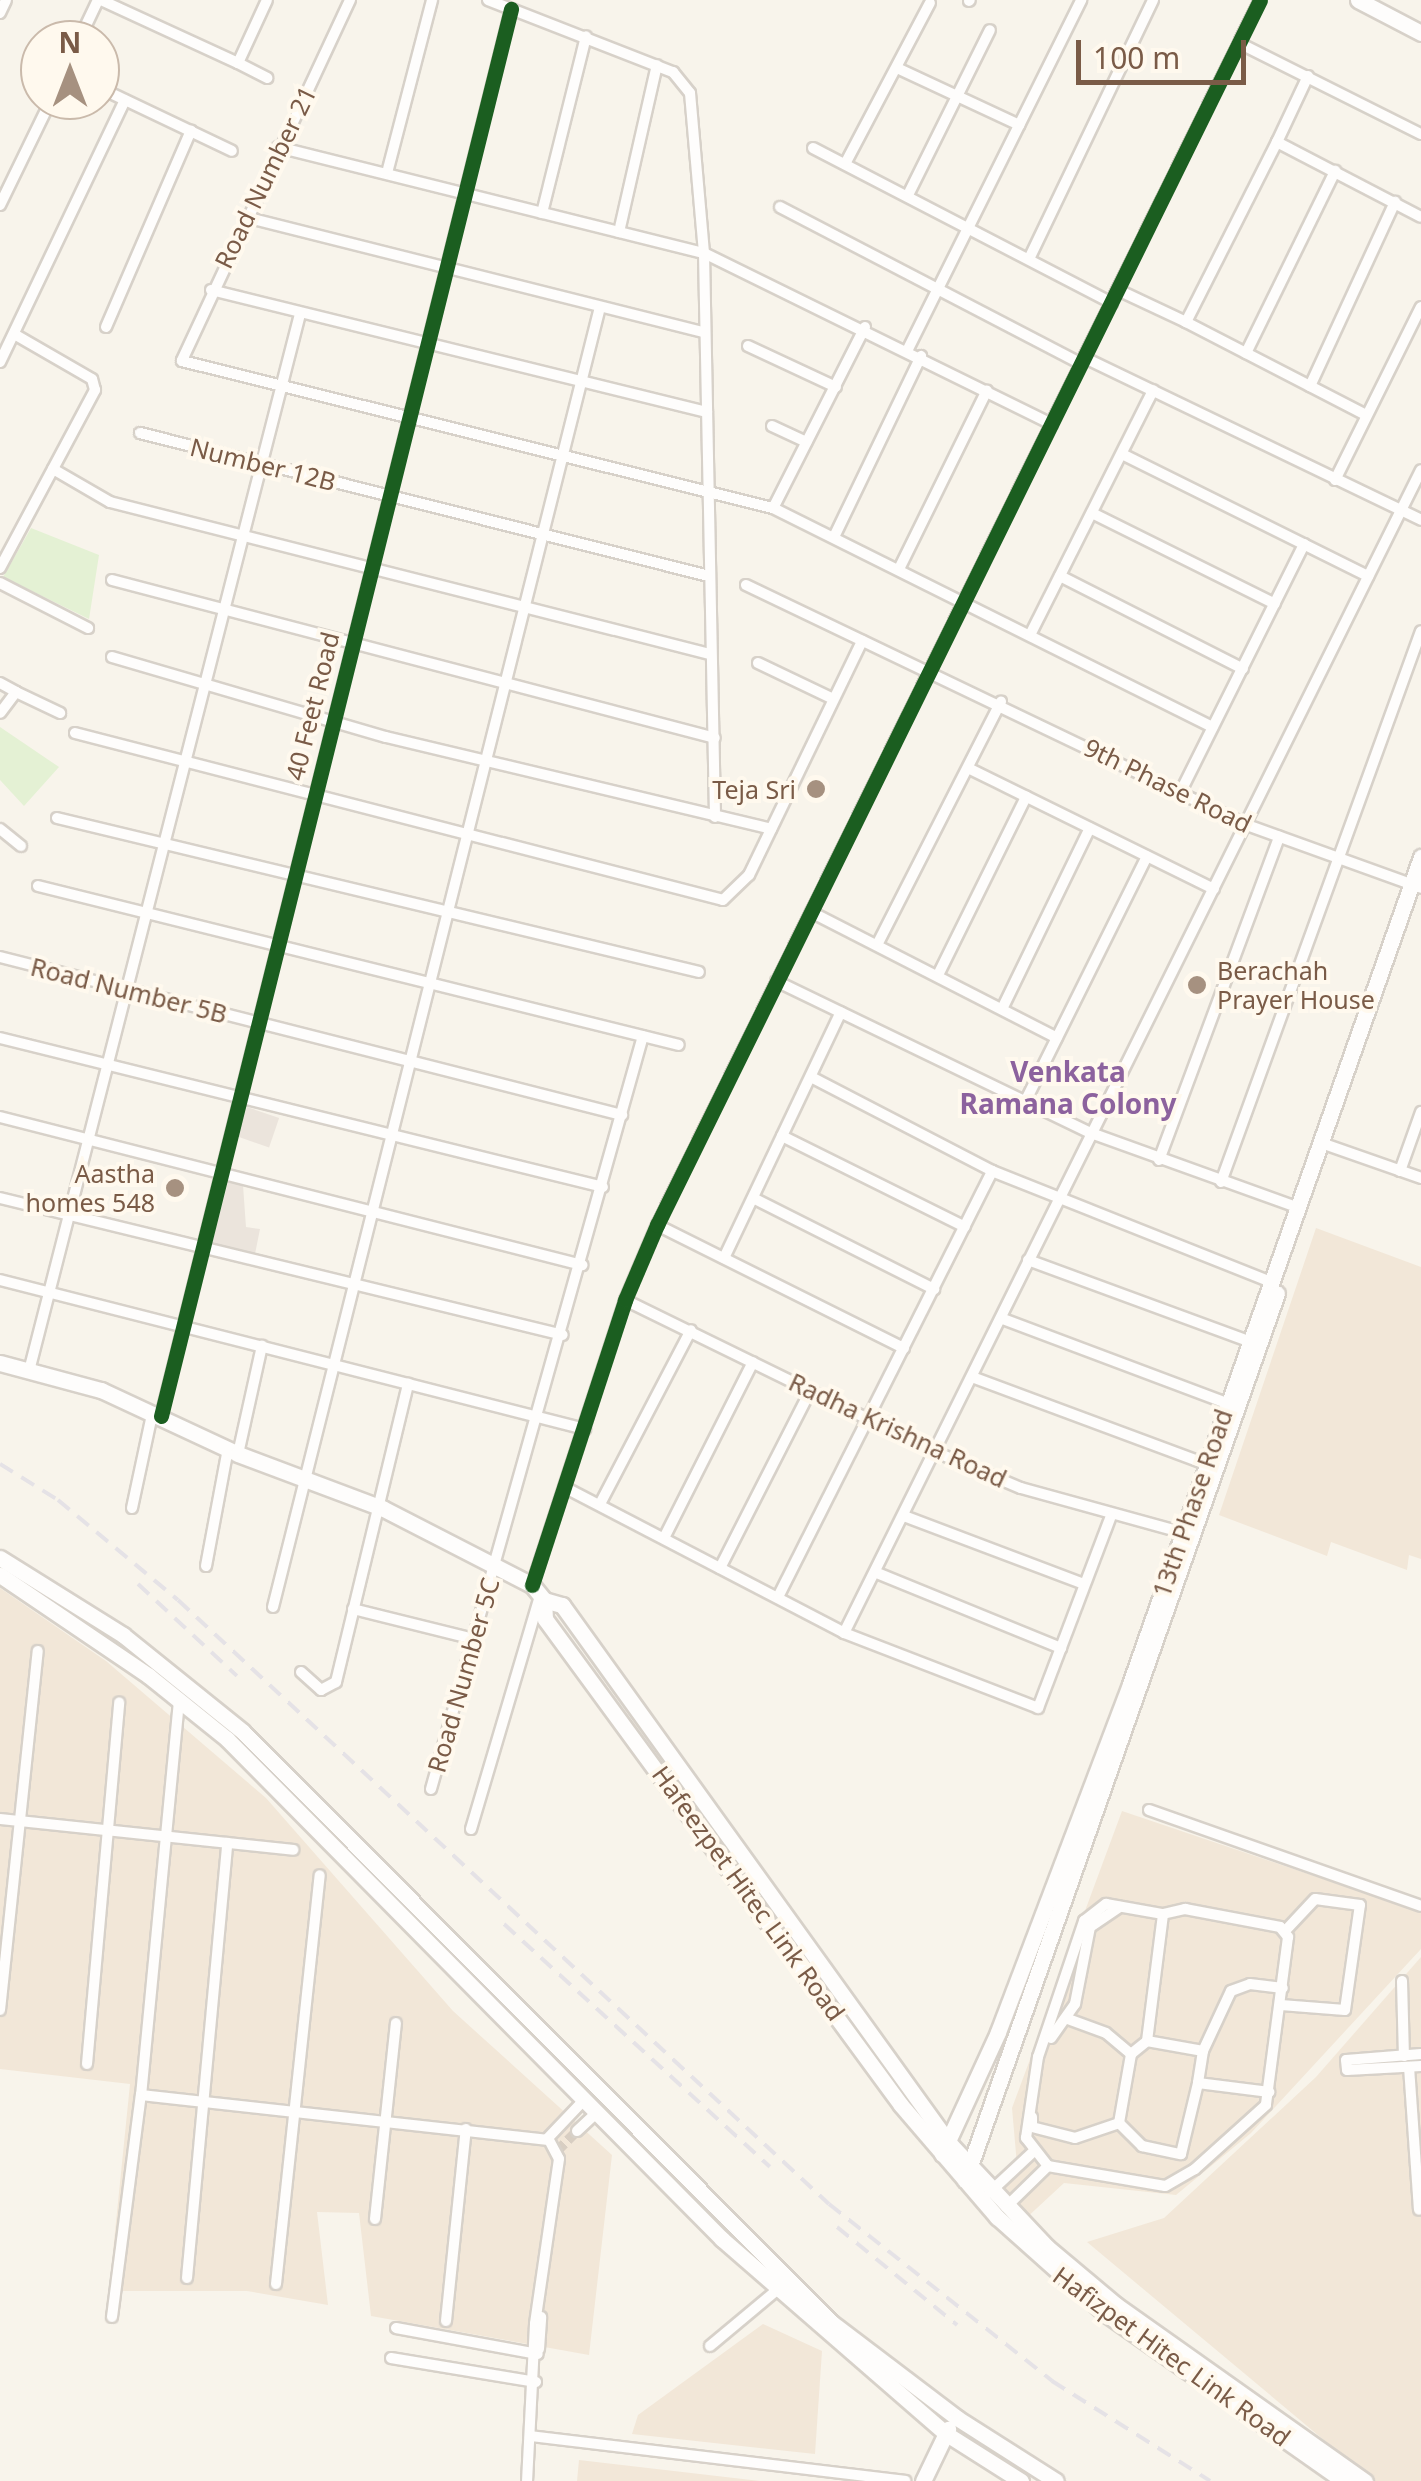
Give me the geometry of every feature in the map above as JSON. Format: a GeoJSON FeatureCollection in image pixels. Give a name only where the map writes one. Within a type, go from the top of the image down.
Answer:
{"type":"FeatureCollection","features":[{"type":"Feature","properties":{"kind":"street"},"geometry":{"type":"LineString","coordinates":[[0,13],[6,0]]}},
{"type":"Feature","properties":{"kind":"street"},"geometry":{"type":"LineString","coordinates":[[100,0],[267,78]]}},
{"type":"Feature","properties":{"kind":"street"},"geometry":{"type":"LineString","coordinates":[[238,64],[267,0]]}},
{"type":"Feature","properties":{"kind":"street","name":"Road Number 21"},"geometry":{"type":"LineString","coordinates":[[281,389],[187,365],[182,355],[350,0]]}},
{"type":"Feature","properties":{"kind":"street"},"geometry":{"type":"LineString","coordinates":[[386,174],[432,0]]}},
{"type":"Feature","properties":{"kind":"street"},"geometry":{"type":"LineString","coordinates":[[488,0],[657,65],[684,80],[690,93],[704,253],[715,818]]}},
{"type":"Feature","properties":{"kind":"street"},"geometry":{"type":"LineString","coordinates":[[908,349],[1081,0]]}},
{"type":"Feature","properties":{"kind":"street"},"geometry":{"type":"LineString","coordinates":[[1029,259],[1152,0]]}},
{"type":"Feature","properties":{"kind":"street"},"geometry":{"type":"LineString","coordinates":[[471,1829],[566,1488],[625,1300],[657,1224],[1260,0]]}},
{"type":"Feature","properties":{"kind":"street"},"geometry":{"type":"LineString","coordinates":[[1358,0],[1421,32]]}},
{"type":"Feature","properties":{"kind":"street"},"geometry":{"type":"LineString","coordinates":[[845,164],[930,3]]}},
{"type":"Feature","properties":{"kind":"street","name":"40 Feet Road"},"geometry":{"type":"LineString","coordinates":[[132,1508],[183,1326],[511,8]]}},
{"type":"Feature","properties":{"kind":"street"},"geometry":{"type":"LineString","coordinates":[[908,196],[990,30]]}},
{"type":"Feature","properties":{"kind":"street"},"geometry":{"type":"LineString","coordinates":[[542,213],[586,36]]}},
{"type":"Feature","properties":{"kind":"street"},"geometry":{"type":"LineString","coordinates":[[1240,43],[1421,134]]}},
{"type":"Feature","properties":{"kind":"street"},"geometry":{"type":"LineString","coordinates":[[619,232],[657,65]]}},
{"type":"Feature","properties":{"kind":"street"},"geometry":{"type":"LineString","coordinates":[[898,68],[1018,126]]}},
{"type":"Feature","properties":{"kind":"street"},"geometry":{"type":"LineString","coordinates":[[1186,322],[1308,76]]}},
{"type":"Feature","properties":{"kind":"street"},"geometry":{"type":"LineString","coordinates":[[120,98],[232,150]]}},
{"type":"Feature","properties":{"kind":"street"},"geometry":{"type":"LineString","coordinates":[[0,362],[125,100]]}},
{"type":"Feature","properties":{"kind":"street"},"geometry":{"type":"LineString","coordinates":[[0,205],[5,186],[40,120]]}},
{"type":"Feature","properties":{"kind":"street"},"geometry":{"type":"LineString","coordinates":[[106,327],[191,131]]}},
{"type":"Feature","properties":{"kind":"street"},"geometry":{"type":"LineString","coordinates":[[1278,142],[1421,217]]}},
{"type":"Feature","properties":{"kind":"street"},"geometry":{"type":"LineString","coordinates":[[278,147],[704,253],[908,349],[1052,424]]}},
{"type":"Feature","properties":{"kind":"street"},"geometry":{"type":"LineString","coordinates":[[813,148],[1112,303]]}},
{"type":"Feature","properties":{"kind":"street"},"geometry":{"type":"LineString","coordinates":[[1246,353],[1334,171]]}},
{"type":"Feature","properties":{"kind":"street"},"geometry":{"type":"LineString","coordinates":[[1310,386],[1395,202]]}},
{"type":"Feature","properties":{"kind":"street"},"geometry":{"type":"LineString","coordinates":[[780,207],[1083,361],[1153,390],[1421,520]]}},
{"type":"Feature","properties":{"kind":"street"},"geometry":{"type":"LineString","coordinates":[[245,218],[704,332]]}},
{"type":"Feature","properties":{"kind":"street"},"geometry":{"type":"LineString","coordinates":[[211,290],[706,412]]}},
{"type":"Feature","properties":{"kind":"street"},"geometry":{"type":"LineString","coordinates":[[1118,290],[1366,415]]}},
{"type":"Feature","properties":{"kind":"street"},"geometry":{"type":"LineString","coordinates":[[273,1607],[307,1481],[407,1060],[600,307]]}},
{"type":"Feature","properties":{"kind":"street"},"geometry":{"type":"LineString","coordinates":[[1334,480],[1421,307]]}},
{"type":"Feature","properties":{"kind":"street"},"geometry":{"type":"LineString","coordinates":[[29,1371],[300,314]]}},
{"type":"Feature","properties":{"kind":"street"},"geometry":{"type":"LineString","coordinates":[[774,508],[865,328]]}},
{"type":"Feature","properties":{"kind":"street"},"geometry":{"type":"LineString","coordinates":[[0,568],[95,385],[14,334]]}},
{"type":"Feature","properties":{"kind":"street"},"geometry":{"type":"LineString","coordinates":[[748,346],[836,387]]}},
{"type":"Feature","properties":{"kind":"street"},"geometry":{"type":"LineString","coordinates":[[834,537],[921,356]]}},
{"type":"Feature","properties":{"kind":"street"},"geometry":{"type":"LineString","coordinates":[[281,389],[562,460],[774,508],[1214,727]]}},
{"type":"Feature","properties":{"kind":"street"},"geometry":{"type":"LineString","coordinates":[[899,569],[986,390]]}},
{"type":"Feature","properties":{"kind":"street"},"geometry":{"type":"LineString","coordinates":[[1030,635],[1153,390]]}},
{"type":"Feature","properties":{"kind":"street"},"geometry":{"type":"LineString","coordinates":[[772,426],[807,442]]}},
{"type":"Feature","properties":{"kind":"street","name":"Number 12B"},"geometry":{"type":"LineString","coordinates":[[140,433],[709,576]]}},
{"type":"Feature","properties":{"kind":"street"},"geometry":{"type":"LineString","coordinates":[[1122,454],[1368,576]]}},
{"type":"Feature","properties":{"kind":"street"},"geometry":{"type":"LineString","coordinates":[[54,469],[110,502],[370,573],[710,654]]}},
{"type":"Feature","properties":{"kind":"street"},"geometry":{"type":"LineString","coordinates":[[844,1634],[938,1453],[1090,1133],[1421,470]]}},
{"type":"Feature","properties":{"kind":"street"},"geometry":{"type":"LineString","coordinates":[[1092,513],[1275,604]]}},
{"type":"Feature","properties":{"kind":"street"},"geometry":{"type":"LineString","coordinates":[[1180,791],[1304,544]]}},
{"type":"Feature","properties":{"kind":"street"},"geometry":{"type":"LineString","coordinates":[[1060,576],[1244,669]]}},
{"type":"Feature","properties":{"kind":"street"},"geometry":{"type":"LineString","coordinates":[[112,580],[352,646],[715,738]]}},
{"type":"Feature","properties":{"kind":"street"},"geometry":{"type":"LineString","coordinates":[[0,583],[88,628]]}},
{"type":"Feature","properties":{"kind":"street","name":"9th Phase Road"},"geometry":{"type":"LineString","coordinates":[[746,585],[930,675],[1001,702],[1247,825],[1418,886]]}},
{"type":"Feature","properties":{"kind":"street"},"geometry":{"type":"LineString","coordinates":[[1221,1182],[1421,630]]}},
{"type":"Feature","properties":{"kind":"street"},"geometry":{"type":"LineString","coordinates":[[76,733],[315,799],[723,900],[739,891],[862,642]]}},
{"type":"Feature","properties":{"kind":"street"},"geometry":{"type":"LineString","coordinates":[[112,657],[204,688],[334,722],[771,829]]}},
{"type":"Feature","properties":{"kind":"street"},"geometry":{"type":"LineString","coordinates":[[758,663],[834,699]]}},
{"type":"Feature","properties":{"kind":"street"},"geometry":{"type":"LineString","coordinates":[[0,683],[60,713]]}},
{"type":"Feature","properties":{"kind":"street"},"geometry":{"type":"LineString","coordinates":[[0,713],[16,692]]}},
{"type":"Feature","properties":{"kind":"street"},"geometry":{"type":"LineString","coordinates":[[878,943],[1001,702]]}},
{"type":"Feature","properties":{"kind":"street"},"geometry":{"type":"LineString","coordinates":[[968,768],[1214,888]]}},
{"type":"Feature","properties":{"kind":"street"},"geometry":{"type":"LineString","coordinates":[[938,975],[1026,797]]}},
{"type":"Feature","properties":{"kind":"street"},"geometry":{"type":"LineString","coordinates":[[57,818],[163,847],[296,874],[699,972]]}},
{"type":"Feature","properties":{"kind":"street"},"geometry":{"type":"LineString","coordinates":[[1002,1009],[1090,828]]}},
{"type":"Feature","properties":{"kind":"street"},"geometry":{"type":"LineString","coordinates":[[0,829],[21,846]]}},
{"type":"Feature","properties":{"kind":"street"},"geometry":{"type":"LineString","coordinates":[[1159,1160],[1280,837]]}},
{"type":"Feature","properties":{"kind":"street"},"geometry":{"type":"LineString","coordinates":[[1026,1100],[1147,856]]}},
{"type":"Feature","properties":{"kind":"street","name":"13th Phase Road"},"geometry":{"type":"LineString","coordinates":[[945,2148],[998,2032],[1203,1463],[1248,1342],[1266,1310],[1271,1282],[1418,886],[1421,857]]}},
{"type":"Feature","properties":{"kind":"street"},"geometry":{"type":"LineString","coordinates":[[38,886],[678,1046]]}},
{"type":"Feature","properties":{"kind":"street"},"geometry":{"type":"LineString","coordinates":[[811,912],[1057,1038]]}},
{"type":"Feature","properties":{"kind":"street","name":"13th Phase Road"},"geometry":{"type":"LineString","coordinates":[[968,2174],[1019,2040],[1266,1310],[1328,1145],[1404,920]]}},
{"type":"Feature","properties":{"kind":"street","name":"Road Number 5B"},"geometry":{"type":"LineString","coordinates":[[0,957],[622,1115]]}},
{"type":"Feature","properties":{"kind":"street"},"geometry":{"type":"LineString","coordinates":[[776,982],[1090,1133],[1299,1208]]}},
{"type":"Feature","properties":{"kind":"street"},"geometry":{"type":"LineString","coordinates":[[724,1258],[841,1012]]}},
{"type":"Feature","properties":{"kind":"street","name":"Road Number 5C"},"geometry":{"type":"LineString","coordinates":[[431,1789],[540,1418],[643,1036]]}},
{"type":"Feature","properties":{"kind":"street"},"geometry":{"type":"LineString","coordinates":[[0,1038],[602,1186]]}},
{"type":"Feature","properties":{"kind":"street"},"geometry":{"type":"LineString","coordinates":[[811,1076],[992,1171],[1271,1282]]}},
{"type":"Feature","properties":{"kind":"street"},"geometry":{"type":"LineString","coordinates":[[1400,1171],[1421,1112]]}},
{"type":"Feature","properties":{"kind":"street"},"geometry":{"type":"LineString","coordinates":[[0,1116],[582,1266]]}},
{"type":"Feature","properties":{"kind":"street"},"geometry":{"type":"LineString","coordinates":[[782,1136],[965,1227]]}},
{"type":"Feature","properties":{"kind":"street"},"geometry":{"type":"LineString","coordinates":[[1328,1145],[1421,1178]]}},
{"type":"Feature","properties":{"kind":"street"},"geometry":{"type":"LineString","coordinates":[[778,1597],[992,1171]]}},
{"type":"Feature","properties":{"kind":"street"},"geometry":{"type":"LineString","coordinates":[[0,1198],[201,1250],[563,1335]]}},
{"type":"Feature","properties":{"kind":"street"},"geometry":{"type":"LineString","coordinates":[[752,1198],[934,1288]]}},
{"type":"Feature","properties":{"kind":"street"},"geometry":{"type":"LineString","coordinates":[[657,1224],[904,1348]]}},
{"type":"Feature","properties":{"kind":"street"},"geometry":{"type":"LineString","coordinates":[[1028,1260],[1248,1342]]}},
{"type":"Feature","properties":{"kind":"street"},"geometry":{"type":"LineString","coordinates":[[0,1280],[585,1429]]}},
{"type":"Feature","properties":{"kind":"street","name":"Radha Krishna Road"},"geometry":{"type":"LineString","coordinates":[[625,1300],[938,1453],[1110,1516],[1181,1532]]}},
{"type":"Feature","properties":{"kind":"street"},"geometry":{"type":"LineString","coordinates":[[1003,1320],[1226,1403]]}},
{"type":"Feature","properties":{"kind":"street"},"geometry":{"type":"LineString","coordinates":[[600,1504],[691,1330]]}},
{"type":"Feature","properties":{"kind":"street"},"geometry":{"type":"LineString","coordinates":[[206,1566],[262,1346]]}},
{"type":"Feature","properties":{"kind":"street"},"geometry":{"type":"LineString","coordinates":[[664,1538],[754,1362]]}},
{"type":"Feature","properties":{"kind":"street","name":"Hafeezpet Hitec Link Road"},"geometry":{"type":"LineString","coordinates":[[0,1364],[101,1390],[233,1451],[382,1508],[496,1562],[562,1605],[660,1736],[907,2101],[968,2174]]}},
{"type":"Feature","properties":{"kind":"street"},"geometry":{"type":"LineString","coordinates":[[972,1377],[1203,1463]]}},
{"type":"Feature","properties":{"kind":"street"},"geometry":{"type":"LineString","coordinates":[[301,1672],[322,1690],[332,1688],[382,1508],[408,1384]]}},
{"type":"Feature","properties":{"kind":"street"},"geometry":{"type":"LineString","coordinates":[[720,1568],[810,1391]]}},
{"type":"Feature","properties":{"kind":"street"},"geometry":{"type":"LineString","coordinates":[[566,1488],[844,1634],[1038,1708],[1110,1516]]}},
{"type":"Feature","properties":{"kind":"street"},"geometry":{"type":"LineString","coordinates":[[904,1516],[1084,1584]]}},
{"type":"Feature","properties":{"kind":"street"},"geometry":{"type":"LineString","coordinates":[[0,1558],[122,1635],[243,1732],[736,2232],[832,2322],[957,2418],[1056,2481]]}},
{"type":"Feature","properties":{"kind":"street"},"geometry":{"type":"LineString","coordinates":[[877,1573],[1061,1648]]}},
{"type":"Feature","properties":{"kind":"street"},"geometry":{"type":"LineString","coordinates":[[0,1575],[180,1700],[304,1812],[596,2113],[778,2290],[944,2433],[1021,2481]]}},
{"type":"Feature","properties":{"kind":"street"},"geometry":{"type":"LineString","coordinates":[[353,1609],[474,1639]]}},
{"type":"Feature","properties":{"kind":"street"},"geometry":{"type":"LineString","coordinates":[[0,2010],[38,1651]]}},
{"type":"Feature","properties":{"kind":"street"},"geometry":{"type":"LineString","coordinates":[[112,2317],[140,2095],[180,1700]]}},
{"type":"Feature","properties":{"kind":"street"},"geometry":{"type":"LineString","coordinates":[[87,2064],[119,1702]]}},
{"type":"Feature","properties":{"kind":"street"},"geometry":{"type":"LineString","coordinates":[[1149,1810],[1421,1906]]}},
{"type":"Feature","properties":{"kind":"street"},"geometry":{"type":"LineString","coordinates":[[0,1818],[293,1850]]}},
{"type":"Feature","properties":{"kind":"street"},"geometry":{"type":"LineString","coordinates":[[187,2278],[228,1843]]}},
{"type":"Feature","properties":{"kind":"street"},"geometry":{"type":"LineString","coordinates":[[276,2284],[320,1875]]}},
{"type":"Feature","properties":{"kind":"street"},"geometry":{"type":"LineString","coordinates":[[1281,2005],[1345,2010],[1360,1905],[1315,1899],[1286,1930],[1283,1988],[1266,2106],[1176,2182],[1104,2178],[1048,2166],[1034,2150],[1026,2125],[1038,2056],[1084,1922],[1099,1905],[1162,1914],[1185,1909],[1286,1930]]}},
{"type":"Feature","properties":{"kind":"street"},"geometry":{"type":"LineString","coordinates":[[1119,2123],[1084,2137],[1032,2128],[1052,2034],[1068,2018],[1090,1927],[1120,1907]]}},
{"type":"Feature","properties":{"kind":"street"},"geometry":{"type":"LineString","coordinates":[[1119,2123],[1130,2054],[1147,2041],[1162,1914]]}},
{"type":"Feature","properties":{"kind":"street"},"geometry":{"type":"LineString","coordinates":[[1402,1981],[1412,2063],[1419,2210]]}},
{"type":"Feature","properties":{"kind":"street"},"geometry":{"type":"LineString","coordinates":[[1119,2123],[1142,2146],[1183,2153],[1204,2051],[1232,1992],[1250,1984],[1283,1988]]}},
{"type":"Feature","properties":{"kind":"street"},"geometry":{"type":"LineString","coordinates":[[1068,2018],[1106,2033],[1130,2054]]}},
{"type":"Feature","properties":{"kind":"street"},"geometry":{"type":"LineString","coordinates":[[376,2218],[396,2023]]}},
{"type":"Feature","properties":{"kind":"street"},"geometry":{"type":"LineString","coordinates":[[998,2032],[1019,2040]]}},
{"type":"Feature","properties":{"kind":"street"},"geometry":{"type":"LineString","coordinates":[[1147,2041],[1204,2051]]}},
{"type":"Feature","properties":{"kind":"street"},"geometry":{"type":"LineString","coordinates":[[1412,2063],[1346,2060],[1347,2070],[1412,2063],[1421,2054]]}},
{"type":"Feature","properties":{"kind":"street"},"geometry":{"type":"LineString","coordinates":[[1198,2083],[1269,2092]]}},
{"type":"Feature","properties":{"kind":"street"},"geometry":{"type":"LineString","coordinates":[[140,2095],[547,2140],[560,2159],[541,2316],[535,2324],[538,2352],[527,2481]]}},
{"type":"Feature","properties":{"kind":"street"},"geometry":{"type":"LineString","coordinates":[[547,2140],[584,2100]]}},
{"type":"Feature","properties":{"kind":"street"},"geometry":{"type":"LineString","coordinates":[[577,2131],[596,2113]]}},
{"type":"Feature","properties":{"kind":"street"},"geometry":{"type":"LineString","coordinates":[[446,2322],[466,2130]]}},
{"type":"Feature","properties":{"kind":"street"},"geometry":{"type":"LineString","coordinates":[[987,2194],[1034,2150]]}},
{"type":"Feature","properties":{"kind":"street"},"geometry":{"type":"LineString","coordinates":[[1048,2166],[1002,2211],[1116,2305],[1364,2481]]}},
{"type":"Feature","properties":{"kind":"street","name":"Hafizpet Hitec Link Road"},"geometry":{"type":"LineString","coordinates":[[968,2174],[1106,2314],[1344,2481]]}},
{"type":"Feature","properties":{"kind":"street"},"geometry":{"type":"LineString","coordinates":[[710,2346],[778,2290]]}},
{"type":"Feature","properties":{"kind":"street"},"geometry":{"type":"LineString","coordinates":[[396,2328],[538,2352]]}},
{"type":"Feature","properties":{"kind":"street"},"geometry":{"type":"LineString","coordinates":[[391,2358],[536,2382]]}},
{"type":"Feature","properties":{"kind":"street"},"geometry":{"type":"LineString","coordinates":[[922,2481],[944,2433],[957,2418]]}},
{"type":"Feature","properties":{"kind":"street"},"geometry":{"type":"LineString","coordinates":[[530,2436],[905,2481]]}},
{"type":"Feature","properties":{"kind":"shaded area"},"geometry":{"type":"Polygon","coordinates":[[[247,1107],[279,1118],[269,1147],[237,1136],[247,1107]]]}},
{"type":"Feature","properties":{"kind":"shaded area"},"geometry":{"type":"Polygon","coordinates":[[[228,1182],[243,1185],[246,1227],[260,1229],[255,1254],[212,1244],[228,1182]]]}},
{"type":"Feature","properties":{"kind":"shaded area"},"geometry":{"type":"Polygon","coordinates":[[[1316,1228],[1421,1267],[1421,1559],[1409,1555],[1407,1570],[1331,1542],[1327,1556],[1219,1515],[1316,1228]]]}},
{"type":"Feature","properties":{"kind":"shaded area"},"geometry":{"type":"Polygon","coordinates":[[[0,1588],[106,1661],[266,1798],[453,2011],[612,2155],[589,2355],[371,2316],[359,2213],[317,2212],[328,2305],[247,2291],[109,2291],[130,2084],[0,2069],[0,1588]]]}},
{"type":"Feature","properties":{"kind":"shaded area"},"geometry":{"type":"Polygon","coordinates":[[[1122,1811],[1421,1912],[1421,1949],[1251,2133],[1176,2195],[1064,2183],[1023,2221],[992,2187],[1017,2165],[1012,2108],[1122,1811]]]}},
{"type":"Feature","properties":{"kind":"shaded area"},"geometry":{"type":"Polygon","coordinates":[[[1421,1957],[1421,2481],[1373,2481],[1087,2242],[1164,2218],[1316,2077],[1421,1957]]]}},
{"type":"Feature","properties":{"kind":"shaded area"},"geometry":{"type":"Polygon","coordinates":[[[763,2324],[822,2351],[815,2454],[632,2434],[638,2415],[763,2324]]]}},
{"type":"Feature","properties":{"kind":"shaded area"},"geometry":{"type":"Polygon","coordinates":[[[579,2460],[760,2481],[577,2481],[579,2460]]]}},
{"type":"Feature","properties":{"kind":"green space"},"geometry":{"type":"Polygon","coordinates":[[[31,528],[99,555],[89,619],[3,577],[31,528]]]}},
{"type":"Feature","properties":{"kind":"green space"},"geometry":{"type":"Polygon","coordinates":[[[0,727],[59,767],[24,806],[0,780],[0,727]]]}},
{"type":"Feature","properties":{"kind":"tunnel"},"geometry":{"type":"LineString","coordinates":[[557,2151],[577,2131]]}},
{"type":"Feature","properties":{"kind":"railway"},"geometry":{"type":"LineString","coordinates":[[0,1464],[58,1500],[178,1600],[829,2204],[1052,2381],[1210,2481]]}},
{"type":"Feature","properties":{"kind":"railway"},"geometry":{"type":"LineString","coordinates":[[138,1584],[237,1676]]}},
{"type":"Feature","properties":{"kind":"railway"},"geometry":{"type":"LineString","coordinates":[[504,1924],[770,2167]]}},
{"type":"Feature","properties":{"kind":"railway"},"geometry":{"type":"LineString","coordinates":[[837,2227],[957,2325]]}},
{"type":"Feature","properties":{"kind":"cycle path"},"geometry":{"type":"LineString","coordinates":[[532,1585],[625,1300],[657,1225],[1260,0]]}},
{"type":"Feature","properties":{"kind":"cycle path"},"geometry":{"type":"LineString","coordinates":[[161,1416],[511,9]]}},
{"type":"Feature","properties":{"kind":"place","name":"Teja Sri"},"geometry":{"type":"Point","coordinates":[816,789]}},
{"type":"Feature","properties":{"kind":"place","name":"Berachah Prayer House"},"geometry":{"type":"Point","coordinates":[1197,985]}},
{"type":"Feature","properties":{"kind":"place","name":"Aastha homes 548"},"geometry":{"type":"Point","coordinates":[175,1188]}},
{"type":"Feature","properties":{"kind":"district","name":"Venkata Ramana Colony"},"geometry":{"type":"Point","coordinates":[1068,1087]}}]}
